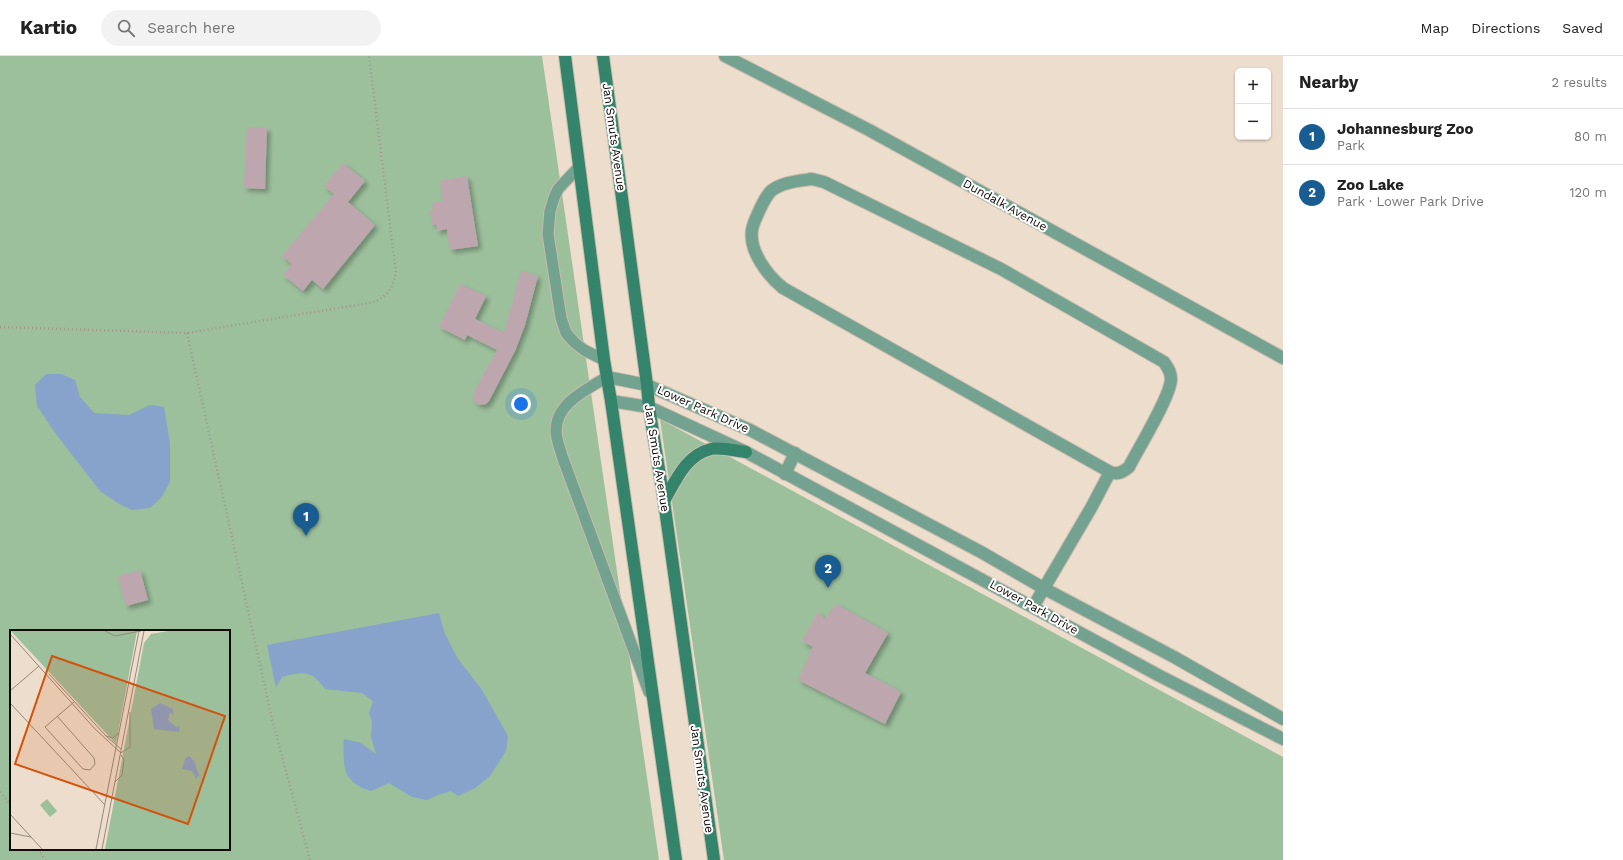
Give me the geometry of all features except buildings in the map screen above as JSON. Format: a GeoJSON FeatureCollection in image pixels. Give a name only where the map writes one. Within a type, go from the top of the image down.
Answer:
{"type":"FeatureCollection","features":[{"type":"Feature","properties":{"kind":"main road"},"geometry":{"type":"LineString","coordinates":[[566,56],[604,360],[676,860]]}},
{"type":"Feature","properties":{"kind":"main road","name":"Jan Smuts Avenue"},"geometry":{"type":"LineString","coordinates":[[603,56],[649,407],[664,501],[714,860]]}},
{"type":"Feature","properties":{"kind":"main road"},"geometry":{"type":"LineString","coordinates":[[664,501],[682,470],[695,457],[712,449],[746,452]]}},
{"type":"Feature","properties":{"kind":"street","name":"Dundalk Avenue"},"geometry":{"type":"LineString","coordinates":[[725,56],[868,130],[1283,358]]}},
{"type":"Feature","properties":{"kind":"street"},"geometry":{"type":"LineString","coordinates":[[812,179],[824,182],[1001,269],[1164,362],[1170,370],[1171,380],[1166,396],[1129,467],[1125,471],[1119,473],[1115,474],[1110,472],[782,288],[773,280],[762,265],[754,248],[752,238],[752,229],[756,218],[764,201],[771,192],[780,186],[796,181],[812,179]]}},
{"type":"Feature","properties":{"kind":"street","name":"Lower Park Drive"},"geometry":{"type":"LineString","coordinates":[[607,377],[647,385],[750,430],[974,548],[1045,589],[1174,657],[1283,719]]}},
{"type":"Feature","properties":{"kind":"street","name":"Lower Park Drive"},"geometry":{"type":"LineString","coordinates":[[611,401],[649,407],[746,452],[1158,675],[1283,739]]}},
{"type":"Feature","properties":{"kind":"street"},"geometry":{"type":"LineString","coordinates":[[785,474],[795,453]]}},
{"type":"Feature","properties":{"kind":"street"},"geometry":{"type":"LineString","coordinates":[[1033,607],[1045,589],[1110,472]]}},
{"type":"Feature","properties":{"kind":"lane"},"geometry":{"type":"LineString","coordinates":[[580,167],[558,189],[556,193],[550,211],[548,234],[561,318],[566,333],[575,344],[604,360]]}},
{"type":"Feature","properties":{"kind":"lane"},"geometry":{"type":"LineString","coordinates":[[607,377],[581,393],[564,406],[558,418],[556,433],[562,456],[653,702]]}},
{"type":"Feature","properties":{"kind":"path"},"geometry":{"type":"LineString","coordinates":[[0,327],[187,333],[376,302],[392,288],[396,273],[369,56]]}},
{"type":"Feature","properties":{"kind":"path"},"geometry":{"type":"LineString","coordinates":[[187,333],[272,719],[310,860]]}},
{"type":"Feature","properties":{"kind":"path"},"geometry":{"type":"LineString","coordinates":[[0,792],[10,804]]}},
{"type":"Feature","properties":{"kind":"path"},"geometry":{"type":"LineString","coordinates":[[40,850],[46,860]]}},
{"type":"Feature","properties":{"kind":"green space"},"geometry":{"type":"Polygon","coordinates":[[[0,56],[542,56],[659,860],[0,860],[0,56]]]}},
{"type":"Feature","properties":{"kind":"green space"},"geometry":{"type":"Polygon","coordinates":[[[660,419],[1283,757],[1283,860],[724,860],[660,419]]]}},
{"type":"Feature","properties":{"kind":"water"},"geometry":{"type":"Polygon","coordinates":[[[46,374],[61,374],[75,380],[80,397],[94,413],[129,415],[150,405],[164,407],[170,443],[170,482],[161,498],[150,508],[132,510],[119,504],[100,491],[56,434],[37,406],[35,385],[46,374]]]}},
{"type":"Feature","properties":{"kind":"water"},"geometry":{"type":"Polygon","coordinates":[[[439,613],[445,634],[458,659],[482,690],[508,736],[506,751],[490,776],[475,788],[458,796],[451,791],[427,800],[412,797],[389,783],[371,791],[358,786],[346,773],[344,739],[361,743],[376,754],[371,737],[372,722],[369,713],[373,701],[362,693],[325,689],[316,678],[311,675],[301,673],[282,677],[276,687],[267,645],[439,613]]]}},
{"type":"Feature","properties":{"kind":"place","name":"Johannesburg Zoo"},"geometry":{"type":"Point","coordinates":[306,536]}},
{"type":"Feature","properties":{"kind":"place","name":"Zoo Lake"},"geometry":{"type":"Point","coordinates":[828,588]}}]}
